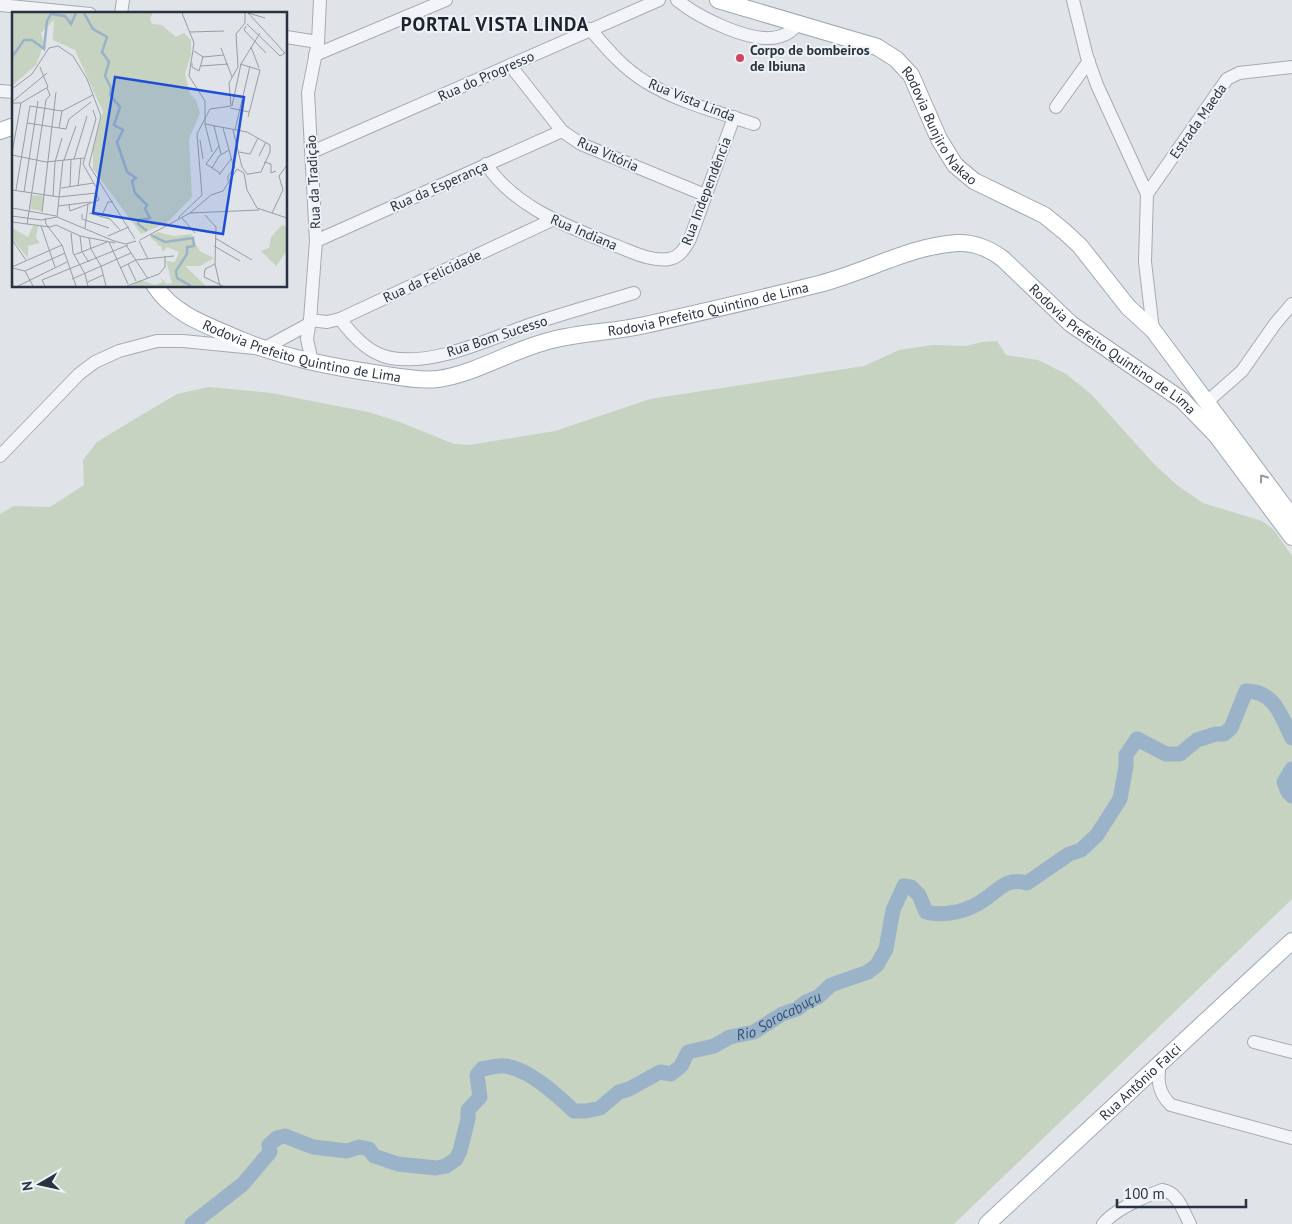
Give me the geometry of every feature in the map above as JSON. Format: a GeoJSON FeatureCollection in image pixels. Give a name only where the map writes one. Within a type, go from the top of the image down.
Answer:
{"type":"FeatureCollection","features":[{"type":"Feature","properties":{"kind":"main road","name":"Rodovia Bunjiro Nakao"},"geometry":{"type":"LineString","coordinates":[[718,0],[797,25],[877,47],[896,59],[911,75],[940,139],[955,166],[974,181],[1044,214],[1080,246],[1128,307],[1142,331],[1292,537]]}},
{"type":"Feature","properties":{"kind":"main road"},"geometry":{"type":"LineString","coordinates":[[0,131],[12,127]]}},
{"type":"Feature","properties":{"kind":"main road","name":"Rodovia Prefeito Quintino de Lima"},"geometry":{"type":"LineString","coordinates":[[156,288],[163,298],[186,316],[263,349],[312,362],[410,379],[436,379],[455,375],[552,340],[643,326],[818,285],[918,251],[960,243],[970,244],[994,252],[1071,324],[1182,400],[1217,436]]}},
{"type":"Feature","properties":{"kind":"main road","name":"Rodovia Bunjiro Nakao"},"geometry":{"type":"LineString","coordinates":[[1128,307],[1153,330],[1208,401],[1292,518]]}},
{"type":"Feature","properties":{"kind":"main road"},"geometry":{"type":"LineString","coordinates":[[1143,373],[1184,389],[1214,416],[1249,459]]}},
{"type":"Feature","properties":{"kind":"main road","name":"Rua Antônio Falci"},"geometry":{"type":"LineString","coordinates":[[987,1224],[1292,941]]}},
{"type":"Feature","properties":{"kind":"street","name":"Rua da Tradição"},"geometry":{"type":"LineString","coordinates":[[312,362],[306,339],[310,322],[316,241],[308,93],[318,42],[320,0]]}},
{"type":"Feature","properties":{"kind":"street"},"geometry":{"type":"LineString","coordinates":[[315,55],[446,0]]}},
{"type":"Feature","properties":{"kind":"street","name":"Rua do Progresso"},"geometry":{"type":"LineString","coordinates":[[312,152],[659,0]]}},
{"type":"Feature","properties":{"kind":"street"},"geometry":{"type":"LineString","coordinates":[[677,0],[691,11],[750,35],[767,38],[781,36],[797,25]]}},
{"type":"Feature","properties":{"kind":"street"},"geometry":{"type":"LineString","coordinates":[[1073,0],[1089,61],[1109,112],[1147,194],[1145,262],[1153,330]]}},
{"type":"Feature","properties":{"kind":"street"},"geometry":{"type":"LineString","coordinates":[[0,5],[70,12]]}},
{"type":"Feature","properties":{"kind":"street","name":"Rua Vista Linda"},"geometry":{"type":"LineString","coordinates":[[590,29],[623,65],[646,82],[673,95],[754,124]]}},
{"type":"Feature","properties":{"kind":"street"},"geometry":{"type":"LineString","coordinates":[[288,37],[318,42]]}},
{"type":"Feature","properties":{"kind":"street"},"geometry":{"type":"LineString","coordinates":[[1056,107],[1089,61]]}},
{"type":"Feature","properties":{"kind":"street","name":"Rua Vitória"},"geometry":{"type":"LineString","coordinates":[[510,65],[562,131],[581,144],[705,195]]}},
{"type":"Feature","properties":{"kind":"street","name":"Estrada Maeda"},"geometry":{"type":"LineString","coordinates":[[1147,194],[1227,79],[1239,72],[1292,67]]}},
{"type":"Feature","properties":{"kind":"street","name":"Rua Independência"},"geometry":{"type":"LineString","coordinates":[[670,259],[683,251],[690,239],[734,117]]}},
{"type":"Feature","properties":{"kind":"street","name":"Rua da Esperança"},"geometry":{"type":"LineString","coordinates":[[316,241],[562,131]]}},
{"type":"Feature","properties":{"kind":"street","name":"Rua Indiana"},"geometry":{"type":"LineString","coordinates":[[486,164],[504,185],[552,220],[638,254],[655,259],[670,259]]}},
{"type":"Feature","properties":{"kind":"street","name":"Rua da Felicidade"},"geometry":{"type":"LineString","coordinates":[[310,322],[326,322],[340,319],[552,220]]}},
{"type":"Feature","properties":{"kind":"street","name":"Rua Bom Sucesso"},"geometry":{"type":"LineString","coordinates":[[340,319],[351,333],[374,351],[391,358],[431,356],[450,353],[534,323],[634,293]]}},
{"type":"Feature","properties":{"kind":"street"},"geometry":{"type":"LineString","coordinates":[[1208,401],[1242,371],[1275,324],[1292,304]]}},
{"type":"Feature","properties":{"kind":"street"},"geometry":{"type":"LineString","coordinates":[[0,456],[79,374],[95,362],[119,351],[138,344],[183,341],[263,349],[310,322]]}},
{"type":"Feature","properties":{"kind":"street"},"geometry":{"type":"LineString","coordinates":[[1254,1042],[1292,1052]]}},
{"type":"Feature","properties":{"kind":"street"},"geometry":{"type":"LineString","coordinates":[[1160,1063],[1158,1078],[1160,1088],[1164,1098],[1171,1105],[1292,1138]]}},
{"type":"Feature","properties":{"kind":"street"},"geometry":{"type":"LineString","coordinates":[[1104,1224],[1108,1217],[1162,1190],[1168,1191],[1177,1199],[1190,1224]]}},
{"type":"Feature","properties":{"kind":"green space"},"geometry":{"type":"Polygon","coordinates":[[[997,341],[1006,355],[1038,360],[1066,374],[1091,394],[1154,464],[1178,486],[1203,503],[1262,521],[1274,530],[1292,556],[1292,899],[954,1224],[0,1224],[0,514],[14,506],[50,507],[84,485],[83,460],[97,442],[177,394],[209,387],[271,393],[368,412],[397,421],[454,444],[469,445],[555,431],[650,399],[864,366],[899,350],[932,345],[965,346],[997,341]]]}},
{"type":"Feature","properties":{"kind":"waterway","name":"Rio Sorocabuçu"},"geometry":{"type":"LineString","coordinates":[[192,1224],[243,1184],[270,1152],[269,1145],[277,1138],[285,1136],[313,1147],[347,1151],[359,1147],[369,1149],[374,1156],[398,1164],[436,1168],[446,1166],[456,1159],[460,1151],[468,1119],[468,1110],[480,1097],[477,1075],[482,1069],[502,1066],[524,1072],[542,1084],[574,1111],[586,1111],[600,1108],[619,1092],[629,1089],[660,1072],[671,1074],[681,1066],[688,1052],[714,1046],[730,1037],[754,1032],[782,1014],[797,1009],[806,1002],[818,997],[831,985],[868,972],[877,965],[886,949],[893,910],[904,886],[911,887],[919,895],[926,912],[941,914],[957,912],[979,903],[1004,885],[1014,882],[1027,883],[1069,854],[1081,850],[1097,835],[1120,799],[1126,755],[1137,739],[1166,754],[1180,754],[1197,740],[1216,734],[1224,734],[1231,728],[1246,691],[1264,695],[1276,706],[1292,738]]}},
{"type":"Feature","properties":{"kind":"waterway","name":"Rio Sorocabuçu"},"geometry":{"type":"LineString","coordinates":[[1292,769],[1284,782],[1292,796]]}},
{"type":"Feature","properties":{"kind":"place","name":"Corpo de bombeiros de Ibiuna"},"geometry":{"type":"Point","coordinates":[740,58]}},
{"type":"Feature","properties":{"kind":"district","name":"PORTAL VISTA LINDA"},"geometry":{"type":"Point","coordinates":[495,24]}}]}
